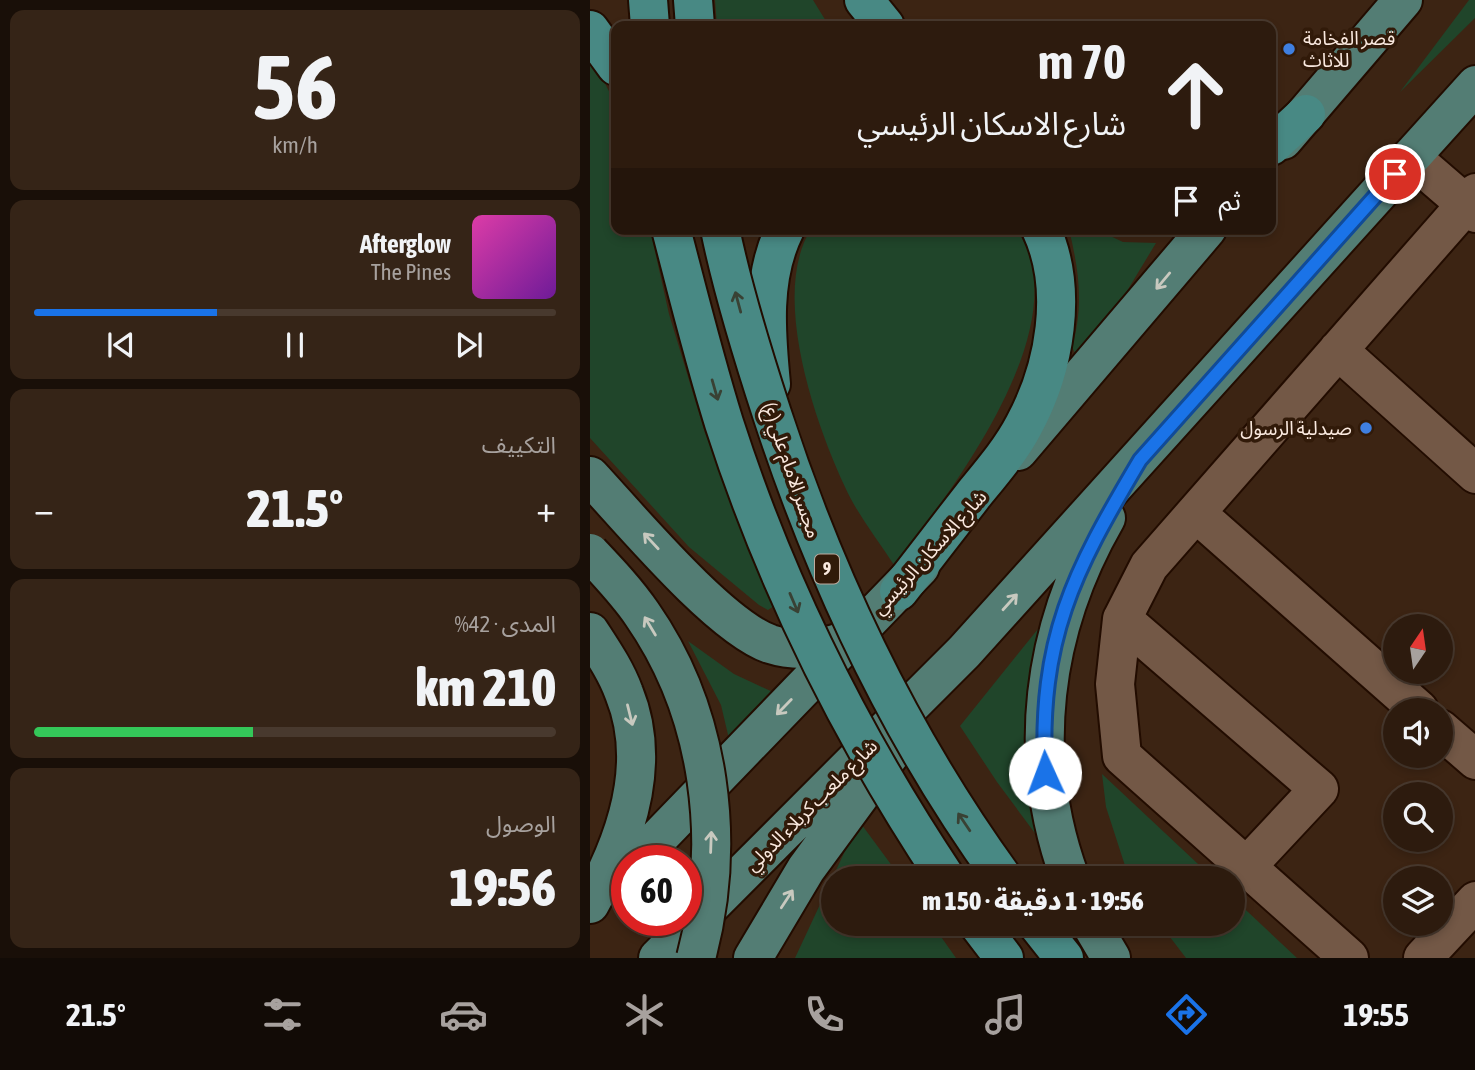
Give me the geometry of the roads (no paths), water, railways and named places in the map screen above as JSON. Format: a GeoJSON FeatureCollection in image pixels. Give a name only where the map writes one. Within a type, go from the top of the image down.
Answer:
{"type":"FeatureCollection","features":[{"type":"Feature","properties":{"kind":"highway"},"geometry":{"type":"LineString","coordinates":[[648,0],[650,21]]}},
{"type":"Feature","properties":{"kind":"highway"},"geometry":{"type":"LineString","coordinates":[[693,0],[695,21]]}},
{"type":"Feature","properties":{"kind":"highway"},"geometry":{"type":"LineString","coordinates":[[864,0],[881,21]]}},
{"type":"Feature","properties":{"kind":"highway"},"geometry":{"type":"LineString","coordinates":[[590,30],[611,59]]}},
{"type":"Feature","properties":{"kind":"highway"},"geometry":{"type":"LineString","coordinates":[[1276,141],[1306,114]]}},
{"type":"Feature","properties":{"kind":"highway","name":"9"},"geometry":{"type":"LineString","coordinates":[[673,235],[725,424],[775,559],[810,640],[844,708],[893,796],[938,866]]}},
{"type":"Feature","properties":{"kind":"highway","name":"مجسر الامام علي (ع)"},"geometry":{"type":"LineString","coordinates":[[722,235],[750,346],[829,573],[868,656],[945,793],[995,866]]}},
{"type":"Feature","properties":{"kind":"highway"},"geometry":{"type":"LineString","coordinates":[[775,424],[766,318],[776,249],[782,235]]}},
{"type":"Feature","properties":{"kind":"highway"},"geometry":{"type":"LineString","coordinates":[[899,591],[1006,453],[1025,424],[1039,389],[1051,342],[1057,279],[1044,235]]}},
{"type":"Feature","properties":{"kind":"highway"},"geometry":{"type":"LineString","coordinates":[[987,936],[1004,958]]}},
{"type":"Feature","properties":{"kind":"highway"},"geometry":{"type":"LineString","coordinates":[[1047,936],[1064,958]]}},
{"type":"Feature","properties":{"kind":"main road"},"geometry":{"type":"LineString","coordinates":[[1276,149],[1403,0]]}},
{"type":"Feature","properties":{"kind":"main road"},"geometry":{"type":"LineString","coordinates":[[753,958],[806,869],[964,652],[1140,460],[1475,85]]}},
{"type":"Feature","properties":{"kind":"main road","name":"شارع الاسكان الرئيسي"},"geometry":{"type":"LineString","coordinates":[[651,845],[849,638],[899,591],[1202,235]]}},
{"type":"Feature","properties":{"kind":"main road"},"geometry":{"type":"LineString","coordinates":[[1067,866],[1052,816],[1045,773],[1043,731],[1054,641],[1068,594],[1088,550],[1140,460]]}},
{"type":"Feature","properties":{"kind":"main road"},"geometry":{"type":"LineString","coordinates":[[590,476],[680,572],[751,635],[790,649],[820,648],[849,638]]}},
{"type":"Feature","properties":{"kind":"main road"},"geometry":{"type":"LineString","coordinates":[[590,565],[605,553],[616,534],[618,506]]}},
{"type":"Feature","properties":{"kind":"main road"},"geometry":{"type":"LineString","coordinates":[[590,553],[625,591],[656,636],[686,703],[701,751],[710,803],[711,858],[706,913],[696,958]]}},
{"type":"Feature","properties":{"kind":"main road"},"geometry":{"type":"LineString","coordinates":[[590,632],[625,695],[636,760],[626,827],[617,853],[590,906]]}},
{"type":"Feature","properties":{"kind":"main road","name":"شارع ملعب كربلاء الدولي"},"geometry":{"type":"LineString","coordinates":[[658,958],[964,652]]}},
{"type":"Feature","properties":{"kind":"main road"},"geometry":{"type":"LineString","coordinates":[[590,906],[611,886]]}},
{"type":"Feature","properties":{"kind":"main road"},"geometry":{"type":"LineString","coordinates":[[1098,936],[1111,958]]}},
{"type":"Feature","properties":{"kind":"street"},"geometry":{"type":"LineString","coordinates":[[1349,958],[1122,756],[1115,684],[1122,619],[1149,566],[1338,350],[1472,203],[1411,157]]}},
{"type":"Feature","properties":{"kind":"street"},"geometry":{"type":"LineString","coordinates":[[1338,350],[1475,474]]}},
{"type":"Feature","properties":{"kind":"street"},"geometry":{"type":"LineString","coordinates":[[1196,513],[1405,698]]}},
{"type":"Feature","properties":{"kind":"street"},"geometry":{"type":"LineString","coordinates":[[1122,619],[1319,789],[1246,867]]}},
{"type":"Feature","properties":{"kind":"street"},"geometry":{"type":"LineString","coordinates":[[1453,741],[1475,760]]}},
{"type":"Feature","properties":{"kind":"street"},"geometry":{"type":"LineString","coordinates":[[1423,958],[1475,901]]}},
{"type":"Feature","properties":{"kind":"place","name":"قصر الفخامة للاثاث"},"geometry":{"type":"Point","coordinates":[1289,49]}},
{"type":"Feature","properties":{"kind":"place","name":"صيدلية الرسول"},"geometry":{"type":"Point","coordinates":[1366,428]}}]}
